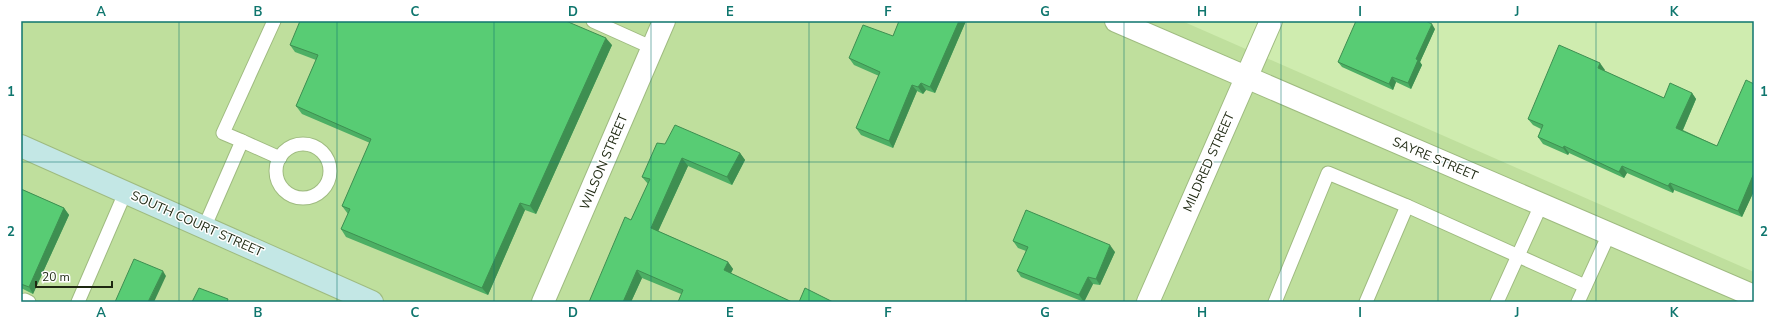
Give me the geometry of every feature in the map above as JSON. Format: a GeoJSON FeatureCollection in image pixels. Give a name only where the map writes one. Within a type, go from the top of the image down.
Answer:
{"type":"FeatureCollection","features":[{"type":"Feature","properties":{"kind":"main road","name":"SOUTH COURT STREET"},"geometry":{"type":"LineString","coordinates":[[21,146],[372,302]]}},
{"type":"Feature","properties":{"kind":"street","name":"WILSON STREET"},"geometry":{"type":"LineString","coordinates":[[543,302],[664,21]]}},
{"type":"Feature","properties":{"kind":"street","name":"SAYRE STREET"},"geometry":{"type":"LineString","coordinates":[[1116,21],[1754,296]]}},
{"type":"Feature","properties":{"kind":"street","name":"MILDRED STREET"},"geometry":{"type":"LineString","coordinates":[[1148,302],[1271,21]]}},
{"type":"Feature","properties":{"kind":"lane"},"geometry":{"type":"LineString","coordinates":[[274,21],[223,133],[280,158]]}},
{"type":"Feature","properties":{"kind":"lane"},"geometry":{"type":"LineString","coordinates":[[593,21],[653,48]]}},
{"type":"Feature","properties":{"kind":"lane"},"geometry":{"type":"LineString","coordinates":[[204,228],[242,141]]}},
{"type":"Feature","properties":{"kind":"lane"},"geometry":{"type":"LineString","coordinates":[[302,144],[311,145],[319,149],[325,155],[330,172],[328,181],[324,188],[309,198],[300,198],[291,195],[284,190],[279,183],[277,174],[280,158],[293,146],[302,144]]}},
{"type":"Feature","properties":{"kind":"lane"},"geometry":{"type":"LineString","coordinates":[[1275,302],[1328,173],[1407,206],[1585,286]]}},
{"type":"Feature","properties":{"kind":"lane"},"geometry":{"type":"LineString","coordinates":[[78,302],[125,193]]}},
{"type":"Feature","properties":{"kind":"lane"},"geometry":{"type":"LineString","coordinates":[[1496,302],[1541,205]]}},
{"type":"Feature","properties":{"kind":"lane"},"geometry":{"type":"LineString","coordinates":[[1366,302],[1407,206]]}},
{"type":"Feature","properties":{"kind":"lane"},"geometry":{"type":"LineString","coordinates":[[1578,302],[1609,234]]}},
{"type":"Feature","properties":{"kind":"shaded area"},"geometry":{"type":"Polygon","coordinates":[[[21,21],[1182,21],[1754,272],[1754,302],[21,302],[21,21]]]}},
{"type":"Feature","properties":{"kind":"building"},"geometry":{"type":"Polygon","coordinates":[[[300,21],[566,21],[606,38],[530,206],[520,203],[482,288],[341,229],[350,209],[342,206],[371,139],[296,106],[318,55],[290,45],[300,21]]]}},
{"type":"Feature","properties":{"kind":"building"},"geometry":{"type":"Polygon","coordinates":[[[899,21],[959,21],[930,87],[921,83],[918,87],[912,85],[889,141],[856,128],[880,72],[849,58],[863,25],[893,36],[899,21]]]}},
{"type":"Feature","properties":{"kind":"building"},"geometry":{"type":"Polygon","coordinates":[[[1356,21],[1426,21],[1432,24],[1416,59],[1418,60],[1408,83],[1392,77],[1389,84],[1338,62],[1356,21]]]}},
{"type":"Feature","properties":{"kind":"building"},"geometry":{"type":"Polygon","coordinates":[[[1559,45],[1600,63],[1598,68],[1664,98],[1670,83],[1692,93],[1676,128],[1717,146],[1746,80],[1754,84],[1754,173],[1738,211],[1670,183],[1668,186],[1622,166],[1619,172],[1564,146],[1563,148],[1538,137],[1543,125],[1528,119],[1559,45]]]}},
{"type":"Feature","properties":{"kind":"building"},"geometry":{"type":"Polygon","coordinates":[[[675,125],[740,153],[727,177],[682,158],[651,228],[728,262],[724,270],[792,302],[678,302],[683,290],[637,270],[623,302],[589,302],[625,217],[631,220],[650,179],[642,177],[657,143],[665,144],[675,125]]]}},
{"type":"Feature","properties":{"kind":"building"},"geometry":{"type":"Polygon","coordinates":[[[21,189],[64,208],[29,287],[21,284],[21,189]]]}},
{"type":"Feature","properties":{"kind":"building"},"geometry":{"type":"Polygon","coordinates":[[[1026,210],[1110,245],[1096,279],[1088,277],[1079,295],[1017,271],[1028,247],[1013,241],[1026,210]]]}},
{"type":"Feature","properties":{"kind":"building"},"geometry":{"type":"Polygon","coordinates":[[[134,259],[163,271],[148,302],[115,302],[134,259]]]}},
{"type":"Feature","properties":{"kind":"building"},"geometry":{"type":"Polygon","coordinates":[[[199,288],[228,299],[227,302],[192,302],[199,288]]]}},
{"type":"Feature","properties":{"kind":"building"},"geometry":{"type":"Polygon","coordinates":[[[805,288],[833,302],[799,302],[805,288]]]}}]}
